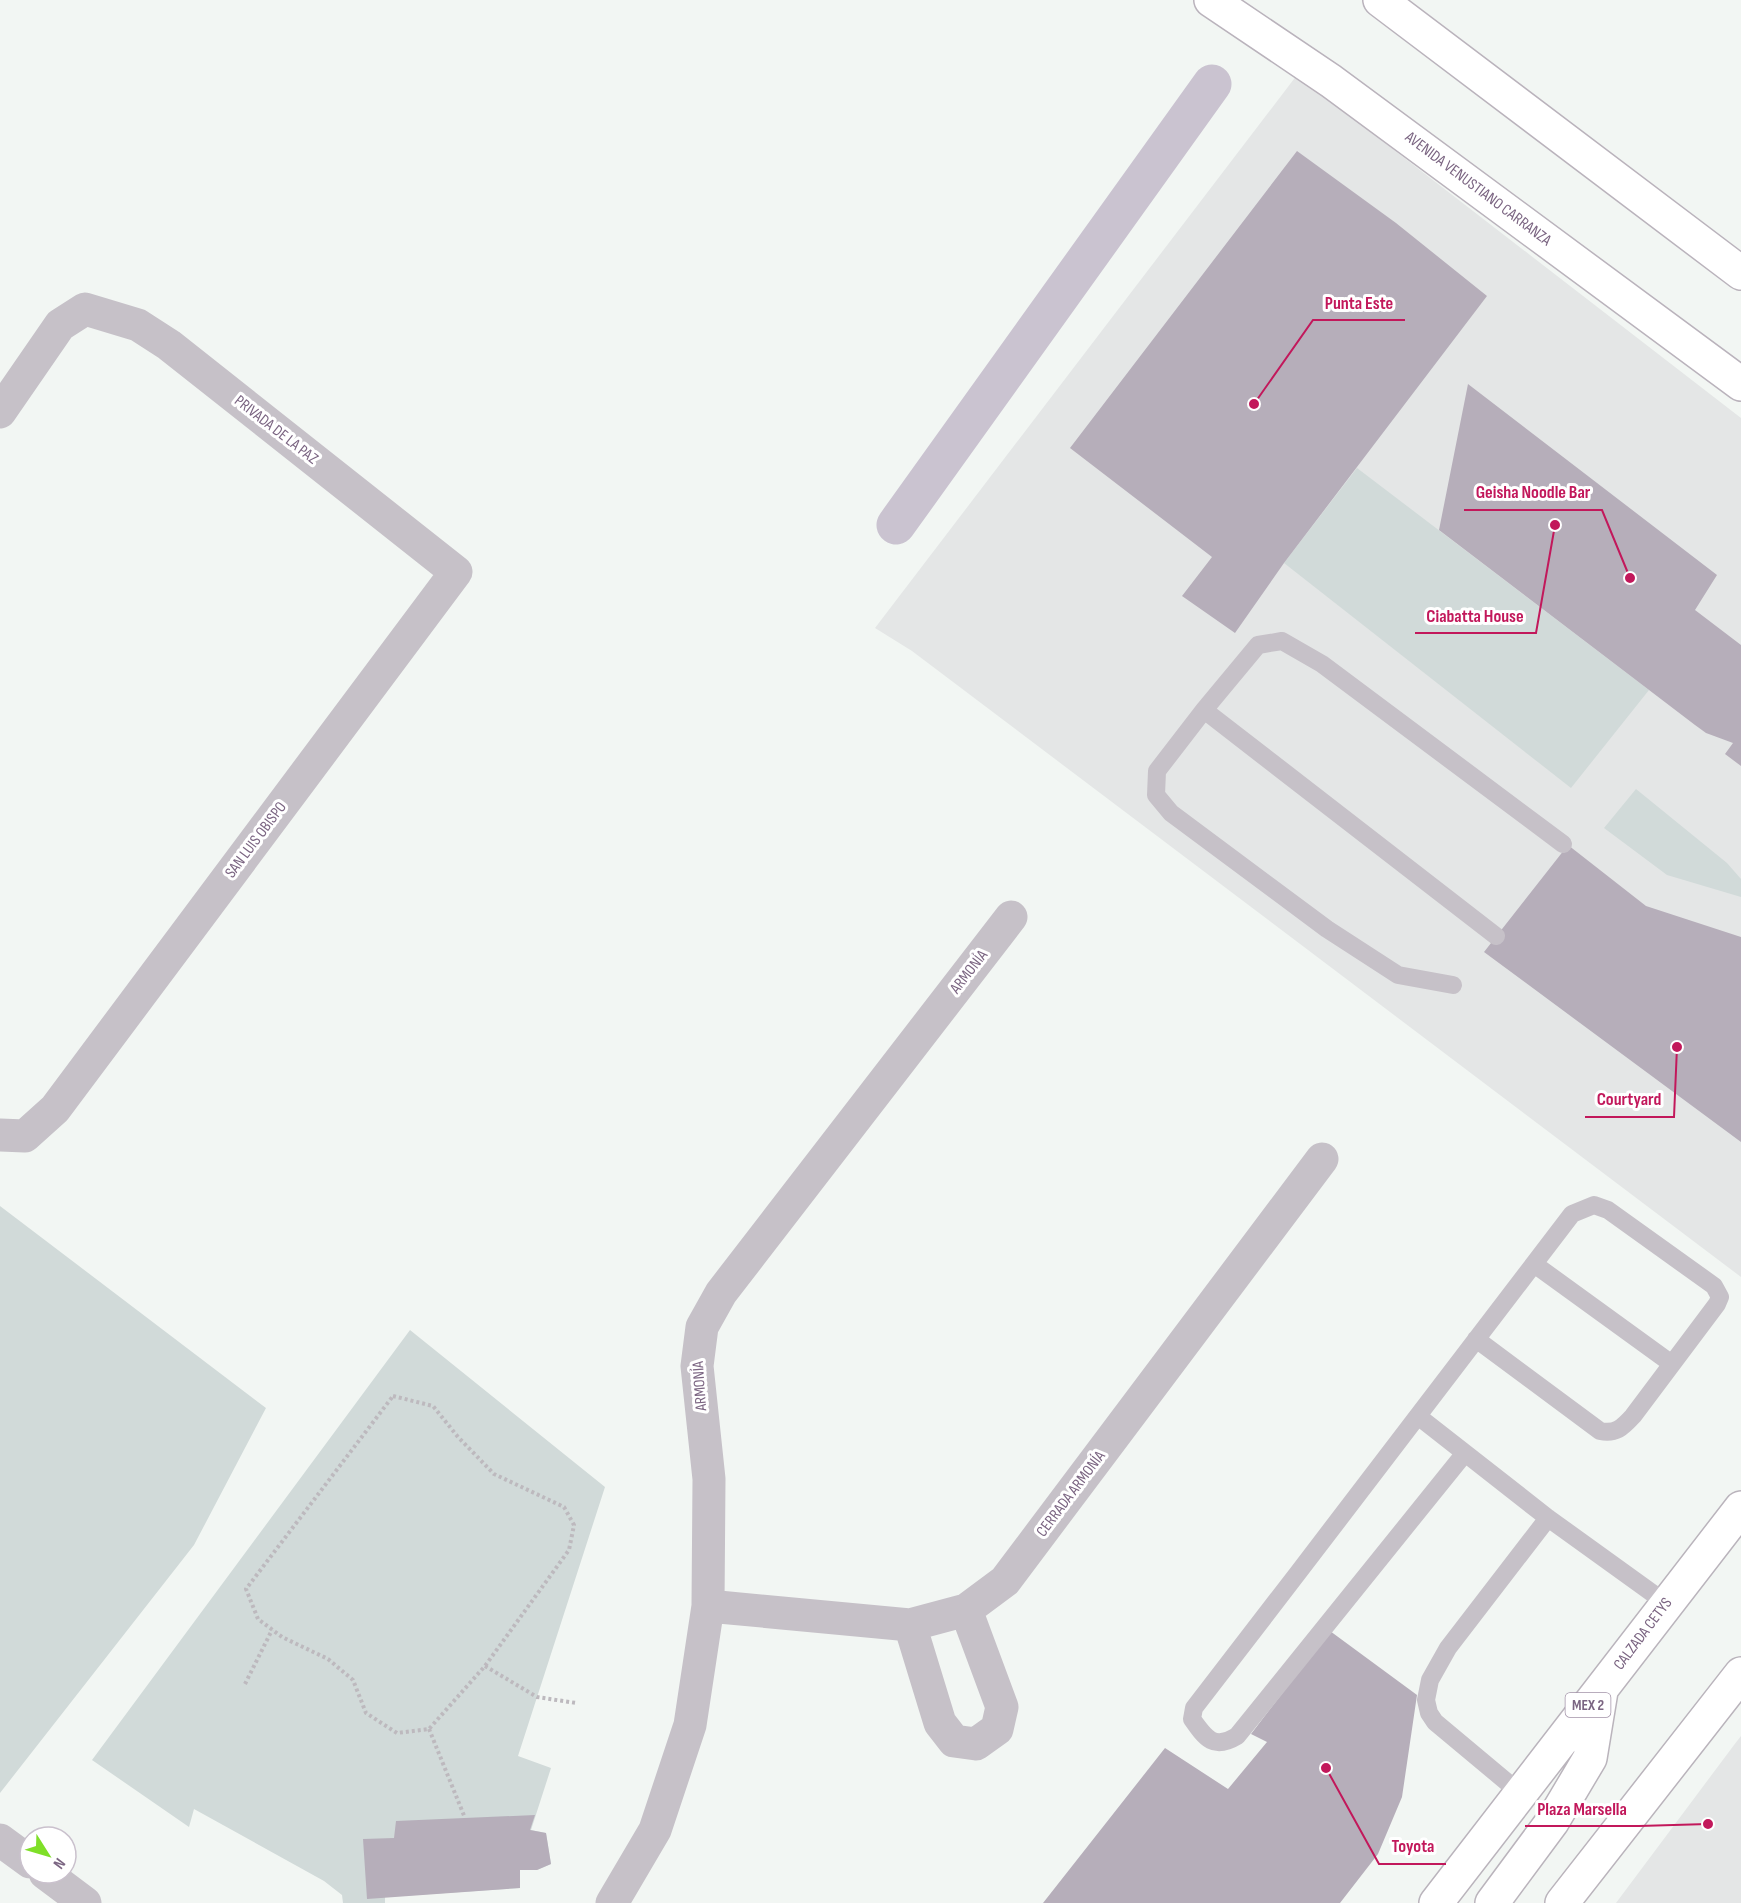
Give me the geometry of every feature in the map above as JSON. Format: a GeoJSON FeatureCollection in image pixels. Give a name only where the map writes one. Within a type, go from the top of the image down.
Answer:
{"type":"FeatureCollection","features":[{"type":"Feature","properties":{"kind":"main road","name":"AVENIDA VENUSTIANO CARRANZA"},"geometry":{"type":"LineString","coordinates":[[1211,0],[1331,81],[1740,382]]}},
{"type":"Feature","properties":{"kind":"main road"},"geometry":{"type":"LineString","coordinates":[[1380,0],[1741,273]]}},
{"type":"Feature","properties":{"kind":"main road","name":"CALZADA CETYS"},"geometry":{"type":"LineString","coordinates":[[1436,1903],[1741,1508]]}},
{"type":"Feature","properties":{"kind":"main road"},"geometry":{"type":"LineString","coordinates":[[1562,1903],[1741,1674]]}},
{"type":"Feature","properties":{"kind":"main road"},"geometry":{"type":"LineString","coordinates":[[1492,1903],[1552,1822],[1590,1758],[1602,1686]]}},
{"type":"Feature","properties":{"kind":"street","name":"PRIVADA DE LA PAZ"},"geometry":{"type":"LineString","coordinates":[[0,412],[60,325],[85,309],[138,325],[169,345],[456,572]]}},
{"type":"Feature","properties":{"kind":"street","name":"SAN LUIS OBISPO"},"geometry":{"type":"LineString","coordinates":[[0,1135],[25,1136],[55,1109],[456,572]]}},
{"type":"Feature","properties":{"kind":"street","name":"ARMONÍA"},"geometry":{"type":"LineString","coordinates":[[612,1903],[655,1830],[690,1725],[708,1606],[709,1479],[697,1366],[702,1327],[721,1293],[1011,917]]}},
{"type":"Feature","properties":{"kind":"street","name":"CERRADA ARMONÍA"},"geometry":{"type":"LineString","coordinates":[[708,1606],[909,1625],[966,1610],[1005,1581],[1322,1159]]}},
{"type":"Feature","properties":{"kind":"street"},"geometry":{"type":"LineString","coordinates":[[909,1625],[940,1723],[954,1741],[976,1744],[996,1729],[1002,1707],[966,1610]]}},
{"type":"Feature","properties":{"kind":"street"},"geometry":{"type":"LineString","coordinates":[[0,1840],[18,1853]]}},
{"type":"Feature","properties":{"kind":"street"},"geometry":{"type":"LineString","coordinates":[[61,1885],[85,1903]]}},
{"type":"Feature","properties":{"kind":"lane"},"geometry":{"type":"LineString","coordinates":[[1454,985],[1398,975],[1327,929],[1171,813],[1156,795],[1157,771],[1258,645],[1282,641],[1322,664],[1563,843]]}},
{"type":"Feature","properties":{"kind":"lane"},"geometry":{"type":"LineString","coordinates":[[1204,710],[1497,936]]}},
{"type":"Feature","properties":{"kind":"lane"},"geometry":{"type":"LineString","coordinates":[[1465,1453],[1237,1736],[1226,1743],[1213,1743],[1192,1719],[1194,1708],[1419,1418],[1476,1339],[1572,1214],[1594,1205],[1608,1210],[1714,1286],[1720,1297],[1633,1416],[1621,1430],[1612,1434],[1600,1431],[1476,1339]]}},
{"type":"Feature","properties":{"kind":"lane"},"geometry":{"type":"LineString","coordinates":[[1534,1264],[1672,1364]]}},
{"type":"Feature","properties":{"kind":"lane"},"geometry":{"type":"LineString","coordinates":[[1419,1418],[1548,1518],[1666,1603]]}},
{"type":"Feature","properties":{"kind":"lane"},"geometry":{"type":"LineString","coordinates":[[1520,1793],[1435,1722],[1428,1713],[1426,1700],[1430,1680],[1448,1648],[1548,1518]]}},
{"type":"Feature","properties":{"kind":"path"},"geometry":{"type":"LineString","coordinates":[[393,1396],[433,1406],[458,1437],[494,1474],[564,1508],[574,1525],[569,1550],[485,1666],[429,1729],[397,1733],[366,1713],[353,1680],[327,1659],[272,1630],[258,1619],[246,1589],[393,1396]]}},
{"type":"Feature","properties":{"kind":"path"},"geometry":{"type":"LineString","coordinates":[[245,1684],[272,1630]]}},
{"type":"Feature","properties":{"kind":"path"},"geometry":{"type":"LineString","coordinates":[[485,1666],[537,1697],[576,1703]]}},
{"type":"Feature","properties":{"kind":"path"},"geometry":{"type":"LineString","coordinates":[[429,1729],[465,1818]]}},
{"type":"Feature","properties":{"kind":"shaded area"},"geometry":{"type":"Polygon","coordinates":[[[1297,75],[1741,418],[1741,1277],[912,651],[875,628],[1297,75]]]}},
{"type":"Feature","properties":{"kind":"shaded area"},"geometry":{"type":"Polygon","coordinates":[[[1357,468],[1649,690],[1571,788],[1284,563],[1357,468]]]}},
{"type":"Feature","properties":{"kind":"shaded area"},"geometry":{"type":"Polygon","coordinates":[[[1636,789],[1727,863],[1741,879],[1741,897],[1667,875],[1604,828],[1636,789]]]}},
{"type":"Feature","properties":{"kind":"shaded area"},"geometry":{"type":"Polygon","coordinates":[[[0,1206],[266,1408],[194,1545],[0,1793],[0,1206]]]}},
{"type":"Feature","properties":{"kind":"shaded area"},"geometry":{"type":"Polygon","coordinates":[[[410,1330],[605,1487],[518,1756],[551,1768],[531,1830],[546,1833],[551,1864],[537,1870],[520,1870],[520,1888],[385,1897],[385,1903],[343,1903],[342,1895],[324,1881],[194,1809],[189,1827],[92,1760],[410,1330]]]}},
{"type":"Feature","properties":{"kind":"shaded area"},"geometry":{"type":"Polygon","coordinates":[[[1741,1736],[1741,1903],[1616,1903],[1734,1745],[1741,1736]]]}},
{"type":"Feature","properties":{"kind":"building"},"geometry":{"type":"Polygon","coordinates":[[[1297,151],[1396,223],[1487,296],[1284,563],[1235,633],[1182,596],[1212,557],[1070,448],[1297,151]]]}},
{"type":"Feature","properties":{"kind":"building"},"geometry":{"type":"Polygon","coordinates":[[[1468,384],[1717,575],[1695,610],[1741,645],[1741,766],[1725,754],[1733,743],[1706,733],[1439,530],[1468,384]]]}},
{"type":"Feature","properties":{"kind":"building"},"geometry":{"type":"Polygon","coordinates":[[[1568,845],[1646,906],[1741,937],[1741,1142],[1484,952],[1568,845]]]}},
{"type":"Feature","properties":{"kind":"building"},"geometry":{"type":"Polygon","coordinates":[[[1330,1631],[1417,1695],[1402,1797],[1378,1854],[1340,1903],[1043,1903],[1165,1748],[1228,1789],[1267,1742],[1251,1734],[1330,1631]]]}},
{"type":"Feature","properties":{"kind":"building"},"geometry":{"type":"Polygon","coordinates":[[[535,1815],[530,1830],[546,1833],[551,1864],[537,1870],[520,1870],[520,1888],[367,1899],[363,1839],[394,1838],[396,1821],[535,1815]]]}},
{"type":"Feature","properties":{"kind":"waterway"},"geometry":{"type":"LineString","coordinates":[[896,525],[1212,84]]}},
{"type":"Feature","properties":{"kind":"place","name":"Punta Este"},"geometry":{"type":"Point","coordinates":[1254,404]}},
{"type":"Feature","properties":{"kind":"place","name":"Ciabatta House"},"geometry":{"type":"Point","coordinates":[1555,525]}},
{"type":"Feature","properties":{"kind":"place","name":"Geisha Noodle Bar"},"geometry":{"type":"Point","coordinates":[1630,578]}},
{"type":"Feature","properties":{"kind":"place","name":"Courtyard"},"geometry":{"type":"Point","coordinates":[1677,1047]}},
{"type":"Feature","properties":{"kind":"place","name":"Toyota"},"geometry":{"type":"Point","coordinates":[1326,1768]}},
{"type":"Feature","properties":{"kind":"place","name":"Plaza Marsella"},"geometry":{"type":"Point","coordinates":[1708,1824]}}]}
